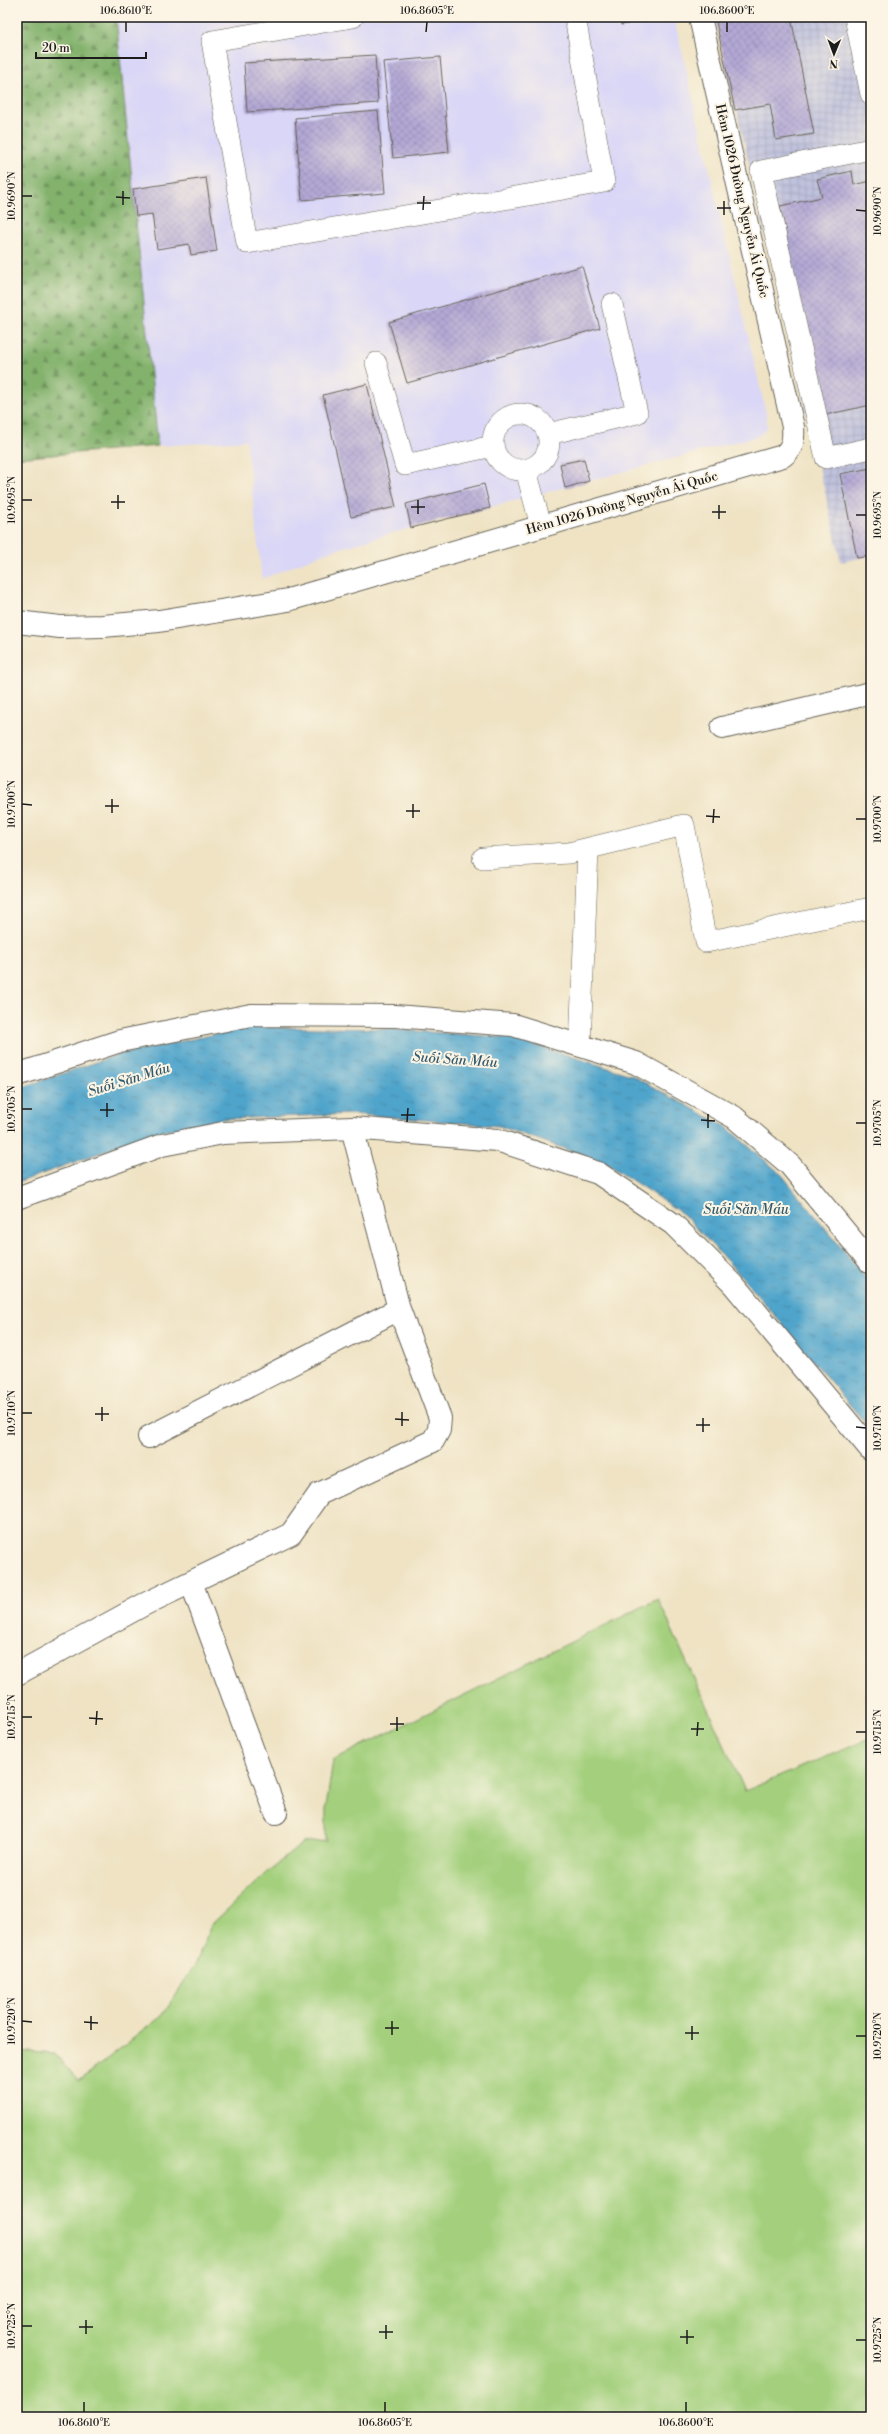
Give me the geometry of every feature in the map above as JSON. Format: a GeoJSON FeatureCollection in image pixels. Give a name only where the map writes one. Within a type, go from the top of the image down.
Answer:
{"type":"FeatureCollection","features":[{"type":"Feature","properties":{"kind":"street","name":"Hẻm 1026 Đường Nguyễn Ái Quốc"},"geometry":{"type":"LineString","coordinates":[[17,622],[60,627],[103,626],[160,621],[288,600],[784,456],[793,445],[793,427],[700,17]]}},
{"type":"Feature","properties":{"kind":"street"},"geometry":{"type":"LineString","coordinates":[[722,728],[871,693]]}},
{"type":"Feature","properties":{"kind":"street"},"geometry":{"type":"LineString","coordinates":[[17,1075],[120,1041],[251,1015],[396,1016],[513,1025],[636,1063],[734,1117],[790,1165],[871,1263]]}},
{"type":"Feature","properties":{"kind":"street"},"geometry":{"type":"LineString","coordinates":[[17,1674],[191,1582],[291,1534],[319,1494],[433,1441],[439,1430],[440,1418],[399,1309],[352,1128]]}},
{"type":"Feature","properties":{"kind":"street"},"geometry":{"type":"LineString","coordinates":[[17,1198],[162,1145],[223,1133],[352,1128],[497,1140],[598,1173],[673,1224],[728,1279],[871,1450]]}},
{"type":"Feature","properties":{"kind":"street"},"geometry":{"type":"LineString","coordinates":[[149,1437],[399,1309]]}},
{"type":"Feature","properties":{"kind":"street"},"geometry":{"type":"LineString","coordinates":[[191,1582],[276,1813]]}},
{"type":"Feature","properties":{"kind":"lane"},"geometry":{"type":"LineString","coordinates":[[353,17],[212,41],[247,243],[604,182],[575,17]]}},
{"type":"Feature","properties":{"kind":"lane"},"geometry":{"type":"LineString","coordinates":[[855,17],[871,94]]}},
{"type":"Feature","properties":{"kind":"lane"},"geometry":{"type":"LineString","coordinates":[[871,149],[761,171],[826,458],[871,448]]}},
{"type":"Feature","properties":{"kind":"lane"},"geometry":{"type":"LineString","coordinates":[[548,434],[638,414],[612,304]]}},
{"type":"Feature","properties":{"kind":"lane"},"geometry":{"type":"LineString","coordinates":[[376,363],[404,465],[493,446]]}},
{"type":"Feature","properties":{"kind":"lane"},"geometry":{"type":"LineString","coordinates":[[518,414],[536,419],[548,434],[549,444],[542,461],[526,470],[508,468],[498,458],[493,446],[496,429],[509,417],[518,414]]}},
{"type":"Feature","properties":{"kind":"lane"},"geometry":{"type":"LineString","coordinates":[[526,470],[540,526]]}},
{"type":"Feature","properties":{"kind":"lane"},"geometry":{"type":"LineString","coordinates":[[483,858],[569,854],[684,825],[706,942],[871,908]]}},
{"type":"Feature","properties":{"kind":"lane"},"geometry":{"type":"LineString","coordinates":[[580,1045],[588,850]]}},
{"type":"Feature","properties":{"kind":"shaded area"},"geometry":{"type":"Polygon","coordinates":[[[116,17],[674,17],[766,413],[767,428],[759,436],[411,528],[327,552],[262,579],[246,440],[158,446],[116,17]]]}},
{"type":"Feature","properties":{"kind":"shaded area"},"geometry":{"type":"Polygon","coordinates":[[[715,17],[871,17],[871,556],[841,562],[715,17]]]}},
{"type":"Feature","properties":{"kind":"green space"},"geometry":{"type":"Polygon","coordinates":[[[17,17],[116,17],[158,446],[17,458],[17,17]]]}},
{"type":"Feature","properties":{"kind":"green space"},"geometry":{"type":"Polygon","coordinates":[[[658,1599],[745,1791],[871,1738],[871,2417],[17,2417],[17,2051],[55,2054],[79,2081],[163,2015],[197,1961],[211,1925],[266,1873],[303,1843],[326,1841],[326,1808],[333,1760],[658,1599]]]}},
{"type":"Feature","properties":{"kind":"water","name":"Suối Săn Máu"},"geometry":{"type":"Polygon","coordinates":[[[250,1027],[388,1029],[512,1038],[631,1075],[725,1126],[782,1175],[871,1284],[871,1430],[744,1279],[683,1214],[606,1163],[499,1126],[353,1114],[221,1119],[154,1133],[17,1183],[17,1089],[120,1054],[250,1027]]]}},
{"type":"Feature","properties":{"kind":"building"},"geometry":{"type":"Polygon","coordinates":[[[620,17],[658,17],[658,19],[621,25],[620,17]]]}},
{"type":"Feature","properties":{"kind":"building"},"geometry":{"type":"Polygon","coordinates":[[[715,17],[791,17],[814,134],[776,140],[770,104],[735,110],[715,17]]]}},
{"type":"Feature","properties":{"kind":"building"},"geometry":{"type":"Polygon","coordinates":[[[375,55],[378,103],[247,112],[244,63],[375,55]]]}},
{"type":"Feature","properties":{"kind":"building"},"geometry":{"type":"Polygon","coordinates":[[[440,57],[449,152],[393,158],[383,62],[440,57]]]}},
{"type":"Feature","properties":{"kind":"building"},"geometry":{"type":"Polygon","coordinates":[[[378,111],[385,193],[302,200],[295,118],[378,111]]]}},
{"type":"Feature","properties":{"kind":"building"},"geometry":{"type":"Polygon","coordinates":[[[868,163],[871,163],[871,174],[870,174],[868,163]]]}},
{"type":"Feature","properties":{"kind":"building"},"geometry":{"type":"Polygon","coordinates":[[[852,171],[854,185],[871,181],[871,405],[825,415],[780,206],[822,197],[817,179],[852,171]]]}},
{"type":"Feature","properties":{"kind":"building"},"geometry":{"type":"Polygon","coordinates":[[[206,178],[217,251],[191,255],[189,244],[157,249],[152,214],[136,216],[133,189],[206,178]]]}},
{"type":"Feature","properties":{"kind":"building"},"geometry":{"type":"Polygon","coordinates":[[[582,266],[600,328],[407,383],[389,322],[582,266]]]}},
{"type":"Feature","properties":{"kind":"building"},"geometry":{"type":"Polygon","coordinates":[[[367,384],[396,507],[351,517],[323,395],[367,384]]]}},
{"type":"Feature","properties":{"kind":"building"},"geometry":{"type":"Polygon","coordinates":[[[584,459],[589,481],[565,488],[560,464],[584,459]]]}},
{"type":"Feature","properties":{"kind":"building"},"geometry":{"type":"Polygon","coordinates":[[[871,468],[871,556],[857,558],[840,474],[871,468]]]}},
{"type":"Feature","properties":{"kind":"building"},"geometry":{"type":"Polygon","coordinates":[[[484,484],[490,508],[411,528],[406,504],[484,484]]]}}]}
